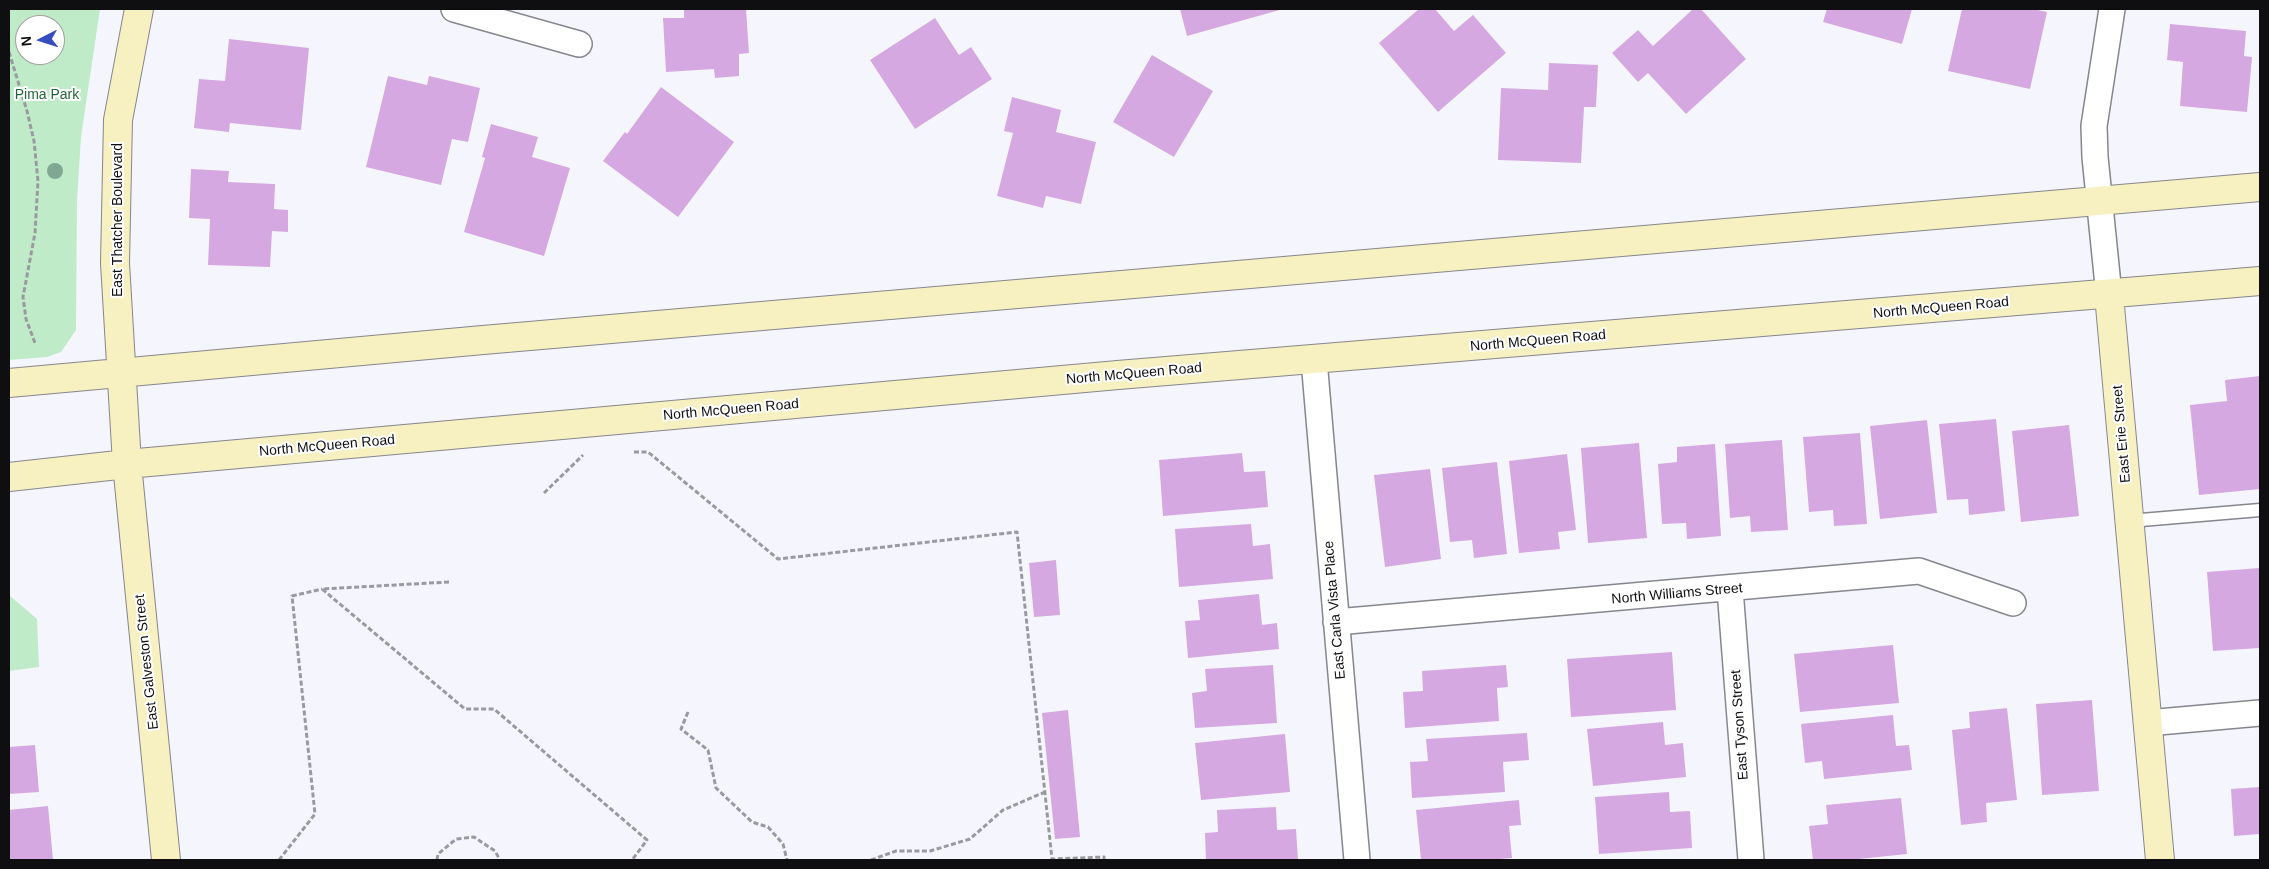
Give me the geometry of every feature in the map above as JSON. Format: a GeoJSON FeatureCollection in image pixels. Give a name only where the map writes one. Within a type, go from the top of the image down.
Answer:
{"type":"FeatureCollection","features":[{"type":"Feature","properties":{"kind":"main road","name":"East Thatcher Boulevard"},"geometry":{"type":"LineString","coordinates":[[127,464],[115,264],[118,120],[139,9]]}},
{"type":"Feature","properties":{"kind":"main road"},"geometry":{"type":"LineString","coordinates":[[9,383],[2260,187]]}},
{"type":"Feature","properties":{"kind":"main road","name":"North McQueen Road"},"geometry":{"type":"LineString","coordinates":[[9,477],[127,464],[1314,360],[2260,281]]}},
{"type":"Feature","properties":{"kind":"main road","name":"East Erie Street"},"geometry":{"type":"LineString","coordinates":[[2109,295],[2160,860]]}},
{"type":"Feature","properties":{"kind":"main road","name":"East Galveston Street"},"geometry":{"type":"LineString","coordinates":[[127,464],[166,860]]}},
{"type":"Feature","properties":{"kind":"street"},"geometry":{"type":"LineString","coordinates":[[454,9],[579,44]]}},
{"type":"Feature","properties":{"kind":"street","name":"East Erie Street"},"geometry":{"type":"LineString","coordinates":[[2109,295],[2099,201],[2094,126],[2112,9]]}},
{"type":"Feature","properties":{"kind":"street","name":"East Carla Vista Place"},"geometry":{"type":"LineString","coordinates":[[1314,360],[1357,860]]}},
{"type":"Feature","properties":{"kind":"street","name":"North Williams Street"},"geometry":{"type":"LineString","coordinates":[[1336,622],[1920,571],[2013,603]]}},
{"type":"Feature","properties":{"kind":"street","name":"East Tyson Street"},"geometry":{"type":"LineString","coordinates":[[1730,589],[1750,860]]}},
{"type":"Feature","properties":{"kind":"street"},"geometry":{"type":"LineString","coordinates":[[2147,722],[2260,713]]}},
{"type":"Feature","properties":{"kind":"lane"},"geometry":{"type":"LineString","coordinates":[[2129,521],[2260,510]]}},
{"type":"Feature","properties":{"kind":"path"},"geometry":{"type":"LineString","coordinates":[[9,52],[34,141],[38,181],[36,233],[23,296],[26,320],[35,343]]}},
{"type":"Feature","properties":{"kind":"path"},"geometry":{"type":"LineString","coordinates":[[630,452],[648,452],[778,559],[1017,532],[1052,859],[1104,857],[1104,860]]}},
{"type":"Feature","properties":{"kind":"path"},"geometry":{"type":"LineString","coordinates":[[544,493],[585,453]]}},
{"type":"Feature","properties":{"kind":"path"},"geometry":{"type":"LineString","coordinates":[[279,860],[315,814],[292,596],[322,589],[449,582]]}},
{"type":"Feature","properties":{"kind":"path"},"geometry":{"type":"LineString","coordinates":[[322,589],[465,709],[494,709],[647,840],[632,860]]}},
{"type":"Feature","properties":{"kind":"path"},"geometry":{"type":"LineString","coordinates":[[688,712],[681,729],[708,750],[716,788],[752,822],[768,827],[783,844],[787,860]]}},
{"type":"Feature","properties":{"kind":"path"},"geometry":{"type":"LineString","coordinates":[[871,860],[896,850],[930,851],[970,839],[1004,810],[1045,792]]}},
{"type":"Feature","properties":{"kind":"path"},"geometry":{"type":"LineString","coordinates":[[437,860],[438,854],[456,840],[474,836],[495,851],[500,860]]}},
{"type":"Feature","properties":{"kind":"green space","name":"Pima Park"},"geometry":{"type":"Polygon","coordinates":[[[9,9],[100,9],[81,137],[77,201],[76,330],[61,352],[47,357],[9,360],[9,9]]]}},
{"type":"Feature","properties":{"kind":"green space"},"geometry":{"type":"Polygon","coordinates":[[[9,595],[37,619],[39,667],[9,671],[9,595]]]}},
{"type":"Feature","properties":{"kind":"building"},"geometry":{"type":"Polygon","coordinates":[[[684,9],[746,9],[749,53],[739,54],[739,76],[715,78],[714,69],[666,72],[663,18],[684,18],[684,9]]]}},
{"type":"Feature","properties":{"kind":"building"},"geometry":{"type":"Polygon","coordinates":[[[1180,9],[1283,9],[1187,36],[1180,9]]]}},
{"type":"Feature","properties":{"kind":"building"},"geometry":{"type":"Polygon","coordinates":[[[1419,9],[1435,9],[1454,31],[1473,15],[1506,53],[1438,112],[1379,43],[1419,9]]]}},
{"type":"Feature","properties":{"kind":"building"},"geometry":{"type":"Polygon","coordinates":[[[1693,9],[1701,9],[1746,59],[1686,114],[1648,73],[1638,82],[1612,53],[1638,30],[1653,46],[1693,9]]]}},
{"type":"Feature","properties":{"kind":"building"},"geometry":{"type":"Polygon","coordinates":[[[1827,9],[1912,9],[1902,44],[1823,22],[1827,9]]]}},
{"type":"Feature","properties":{"kind":"building"},"geometry":{"type":"Polygon","coordinates":[[[1962,9],[2033,9],[2047,12],[2030,89],[1948,71],[1962,9]]]}},
{"type":"Feature","properties":{"kind":"building"},"geometry":{"type":"Polygon","coordinates":[[[935,18],[959,55],[971,47],[992,79],[915,129],[870,60],[935,18]]]}},
{"type":"Feature","properties":{"kind":"building"},"geometry":{"type":"Polygon","coordinates":[[[2170,24],[2246,31],[2244,56],[2252,57],[2247,112],[2180,106],[2183,62],[2167,60],[2170,24]]]}},
{"type":"Feature","properties":{"kind":"building"},"geometry":{"type":"Polygon","coordinates":[[[229,39],[309,48],[301,130],[230,123],[229,132],[194,128],[199,79],[225,81],[229,39]]]}},
{"type":"Feature","properties":{"kind":"building"},"geometry":{"type":"Polygon","coordinates":[[[1152,55],[1213,91],[1174,157],[1113,122],[1152,55]]]}},
{"type":"Feature","properties":{"kind":"building"},"geometry":{"type":"Polygon","coordinates":[[[1549,63],[1598,65],[1596,107],[1584,107],[1581,163],[1498,160],[1501,88],[1548,90],[1549,63]]]}},
{"type":"Feature","properties":{"kind":"building"},"geometry":{"type":"Polygon","coordinates":[[[388,76],[427,85],[429,76],[480,88],[468,142],[452,139],[441,185],[366,167],[388,76]]]}},
{"type":"Feature","properties":{"kind":"building"},"geometry":{"type":"Polygon","coordinates":[[[661,87],[734,142],[678,217],[603,161],[625,132],[627,134],[661,87]]]}},
{"type":"Feature","properties":{"kind":"building"},"geometry":{"type":"Polygon","coordinates":[[[1012,97],[1061,110],[1056,132],[1096,142],[1081,204],[1046,196],[1043,208],[997,196],[1013,133],[1004,131],[1012,97]]]}},
{"type":"Feature","properties":{"kind":"building"},"geometry":{"type":"Polygon","coordinates":[[[491,124],[538,137],[532,157],[570,168],[544,256],[464,232],[485,158],[482,157],[491,124]]]}},
{"type":"Feature","properties":{"kind":"building"},"geometry":{"type":"Polygon","coordinates":[[[191,169],[229,171],[228,182],[275,184],[274,209],[288,210],[288,232],[272,231],[270,267],[208,265],[210,219],[189,218],[191,169]]]}},
{"type":"Feature","properties":{"kind":"building"},"geometry":{"type":"Polygon","coordinates":[[[2260,376],[2260,489],[2199,495],[2190,405],[2227,401],[2225,380],[2260,376]]]}},
{"type":"Feature","properties":{"kind":"building"},"geometry":{"type":"Polygon","coordinates":[[[1996,419],[2005,511],[1969,515],[1968,499],[1947,500],[1939,424],[1996,419]]]}},
{"type":"Feature","properties":{"kind":"building"},"geometry":{"type":"Polygon","coordinates":[[[1927,420],[1937,513],[1880,519],[1870,426],[1927,420]]]}},
{"type":"Feature","properties":{"kind":"building"},"geometry":{"type":"Polygon","coordinates":[[[2069,425],[2079,516],[2021,522],[2012,431],[2069,425]]]}},
{"type":"Feature","properties":{"kind":"building"},"geometry":{"type":"Polygon","coordinates":[[[1860,433],[1867,524],[1834,526],[1833,510],[1809,512],[1803,437],[1860,433]]]}},
{"type":"Feature","properties":{"kind":"building"},"geometry":{"type":"Polygon","coordinates":[[[1782,440],[1788,530],[1751,532],[1750,516],[1730,518],[1725,444],[1782,440]]]}},
{"type":"Feature","properties":{"kind":"building"},"geometry":{"type":"Polygon","coordinates":[[[1639,443],[1647,538],[1588,543],[1581,448],[1639,443]]]}},
{"type":"Feature","properties":{"kind":"building"},"geometry":{"type":"Polygon","coordinates":[[[1715,444],[1721,536],[1687,539],[1686,523],[1662,524],[1658,464],[1677,462],[1677,447],[1715,444]]]}},
{"type":"Feature","properties":{"kind":"building"},"geometry":{"type":"Polygon","coordinates":[[[1242,453],[1244,472],[1265,471],[1268,507],[1163,516],[1159,460],[1242,453]]]}},
{"type":"Feature","properties":{"kind":"building"},"geometry":{"type":"Polygon","coordinates":[[[1567,454],[1576,530],[1558,532],[1560,549],[1519,553],[1509,461],[1567,454]]]}},
{"type":"Feature","properties":{"kind":"building"},"geometry":{"type":"Polygon","coordinates":[[[1497,462],[1507,554],[1474,558],[1472,540],[1450,542],[1442,468],[1497,462]]]}},
{"type":"Feature","properties":{"kind":"building"},"geometry":{"type":"Polygon","coordinates":[[[1430,469],[1441,559],[1385,567],[1374,475],[1430,469]]]}},
{"type":"Feature","properties":{"kind":"building"},"geometry":{"type":"Polygon","coordinates":[[[1251,524],[1253,546],[1270,544],[1273,579],[1179,587],[1175,529],[1251,524]]]}},
{"type":"Feature","properties":{"kind":"building"},"geometry":{"type":"Polygon","coordinates":[[[1056,560],[1060,615],[1034,617],[1029,563],[1056,560]]]}},
{"type":"Feature","properties":{"kind":"building"},"geometry":{"type":"Polygon","coordinates":[[[2260,568],[2260,648],[2213,651],[2207,572],[2260,568]]]}},
{"type":"Feature","properties":{"kind":"building"},"geometry":{"type":"Polygon","coordinates":[[[1259,594],[1262,625],[1277,623],[1279,649],[1188,658],[1185,621],[1200,620],[1198,600],[1259,594]]]}},
{"type":"Feature","properties":{"kind":"building"},"geometry":{"type":"Polygon","coordinates":[[[1893,645],[1899,703],[1800,712],[1794,654],[1893,645]]]}},
{"type":"Feature","properties":{"kind":"building"},"geometry":{"type":"Polygon","coordinates":[[[1672,652],[1676,710],[1571,717],[1567,659],[1672,652]]]}},
{"type":"Feature","properties":{"kind":"building"},"geometry":{"type":"Polygon","coordinates":[[[1273,665],[1277,723],[1195,728],[1192,693],[1207,691],[1205,669],[1273,665]]]}},
{"type":"Feature","properties":{"kind":"building"},"geometry":{"type":"Polygon","coordinates":[[[1506,665],[1508,687],[1497,688],[1499,721],[1405,728],[1403,692],[1423,691],[1422,671],[1506,665]]]}},
{"type":"Feature","properties":{"kind":"building"},"geometry":{"type":"Polygon","coordinates":[[[2092,700],[2099,791],[2042,795],[2036,704],[2092,700]]]}},
{"type":"Feature","properties":{"kind":"building"},"geometry":{"type":"Polygon","coordinates":[[[2007,708],[2017,800],[1986,803],[1987,822],[1961,825],[1952,730],[1970,728],[1969,712],[2007,708]]]}},
{"type":"Feature","properties":{"kind":"building"},"geometry":{"type":"Polygon","coordinates":[[[1068,710],[1080,837],[1055,839],[1042,713],[1068,710]]]}},
{"type":"Feature","properties":{"kind":"building"},"geometry":{"type":"Polygon","coordinates":[[[1893,715],[1896,746],[1909,745],[1912,770],[1824,779],[1822,761],[1805,763],[1801,724],[1893,715]]]}},
{"type":"Feature","properties":{"kind":"building"},"geometry":{"type":"Polygon","coordinates":[[[1663,722],[1665,745],[1683,743],[1686,777],[1593,786],[1587,729],[1663,722]]]}},
{"type":"Feature","properties":{"kind":"building"},"geometry":{"type":"Polygon","coordinates":[[[1527,733],[1529,760],[1503,762],[1505,792],[1412,798],[1410,762],[1428,761],[1426,739],[1527,733]]]}},
{"type":"Feature","properties":{"kind":"building"},"geometry":{"type":"Polygon","coordinates":[[[1285,734],[1290,792],[1201,800],[1195,743],[1285,734]]]}},
{"type":"Feature","properties":{"kind":"building"},"geometry":{"type":"Polygon","coordinates":[[[35,745],[39,792],[9,794],[9,747],[35,745]]]}},
{"type":"Feature","properties":{"kind":"building"},"geometry":{"type":"Polygon","coordinates":[[[2260,787],[2260,834],[2234,836],[2231,789],[2260,787]]]}},
{"type":"Feature","properties":{"kind":"building"},"geometry":{"type":"Polygon","coordinates":[[[1669,792],[1670,812],[1690,811],[1692,848],[1599,854],[1595,797],[1669,792]]]}},
{"type":"Feature","properties":{"kind":"building"},"geometry":{"type":"Polygon","coordinates":[[[1901,798],[1907,854],[1849,860],[1813,860],[1809,826],[1828,824],[1826,805],[1901,798]]]}},
{"type":"Feature","properties":{"kind":"building"},"geometry":{"type":"Polygon","coordinates":[[[1519,800],[1521,825],[1509,826],[1512,858],[1421,860],[1416,810],[1519,800]]]}},
{"type":"Feature","properties":{"kind":"building"},"geometry":{"type":"Polygon","coordinates":[[[48,806],[53,860],[9,860],[9,810],[48,806]]]}},
{"type":"Feature","properties":{"kind":"building"},"geometry":{"type":"Polygon","coordinates":[[[1276,807],[1277,830],[1296,829],[1298,860],[1206,860],[1205,833],[1218,832],[1217,810],[1276,807]]]}}]}
